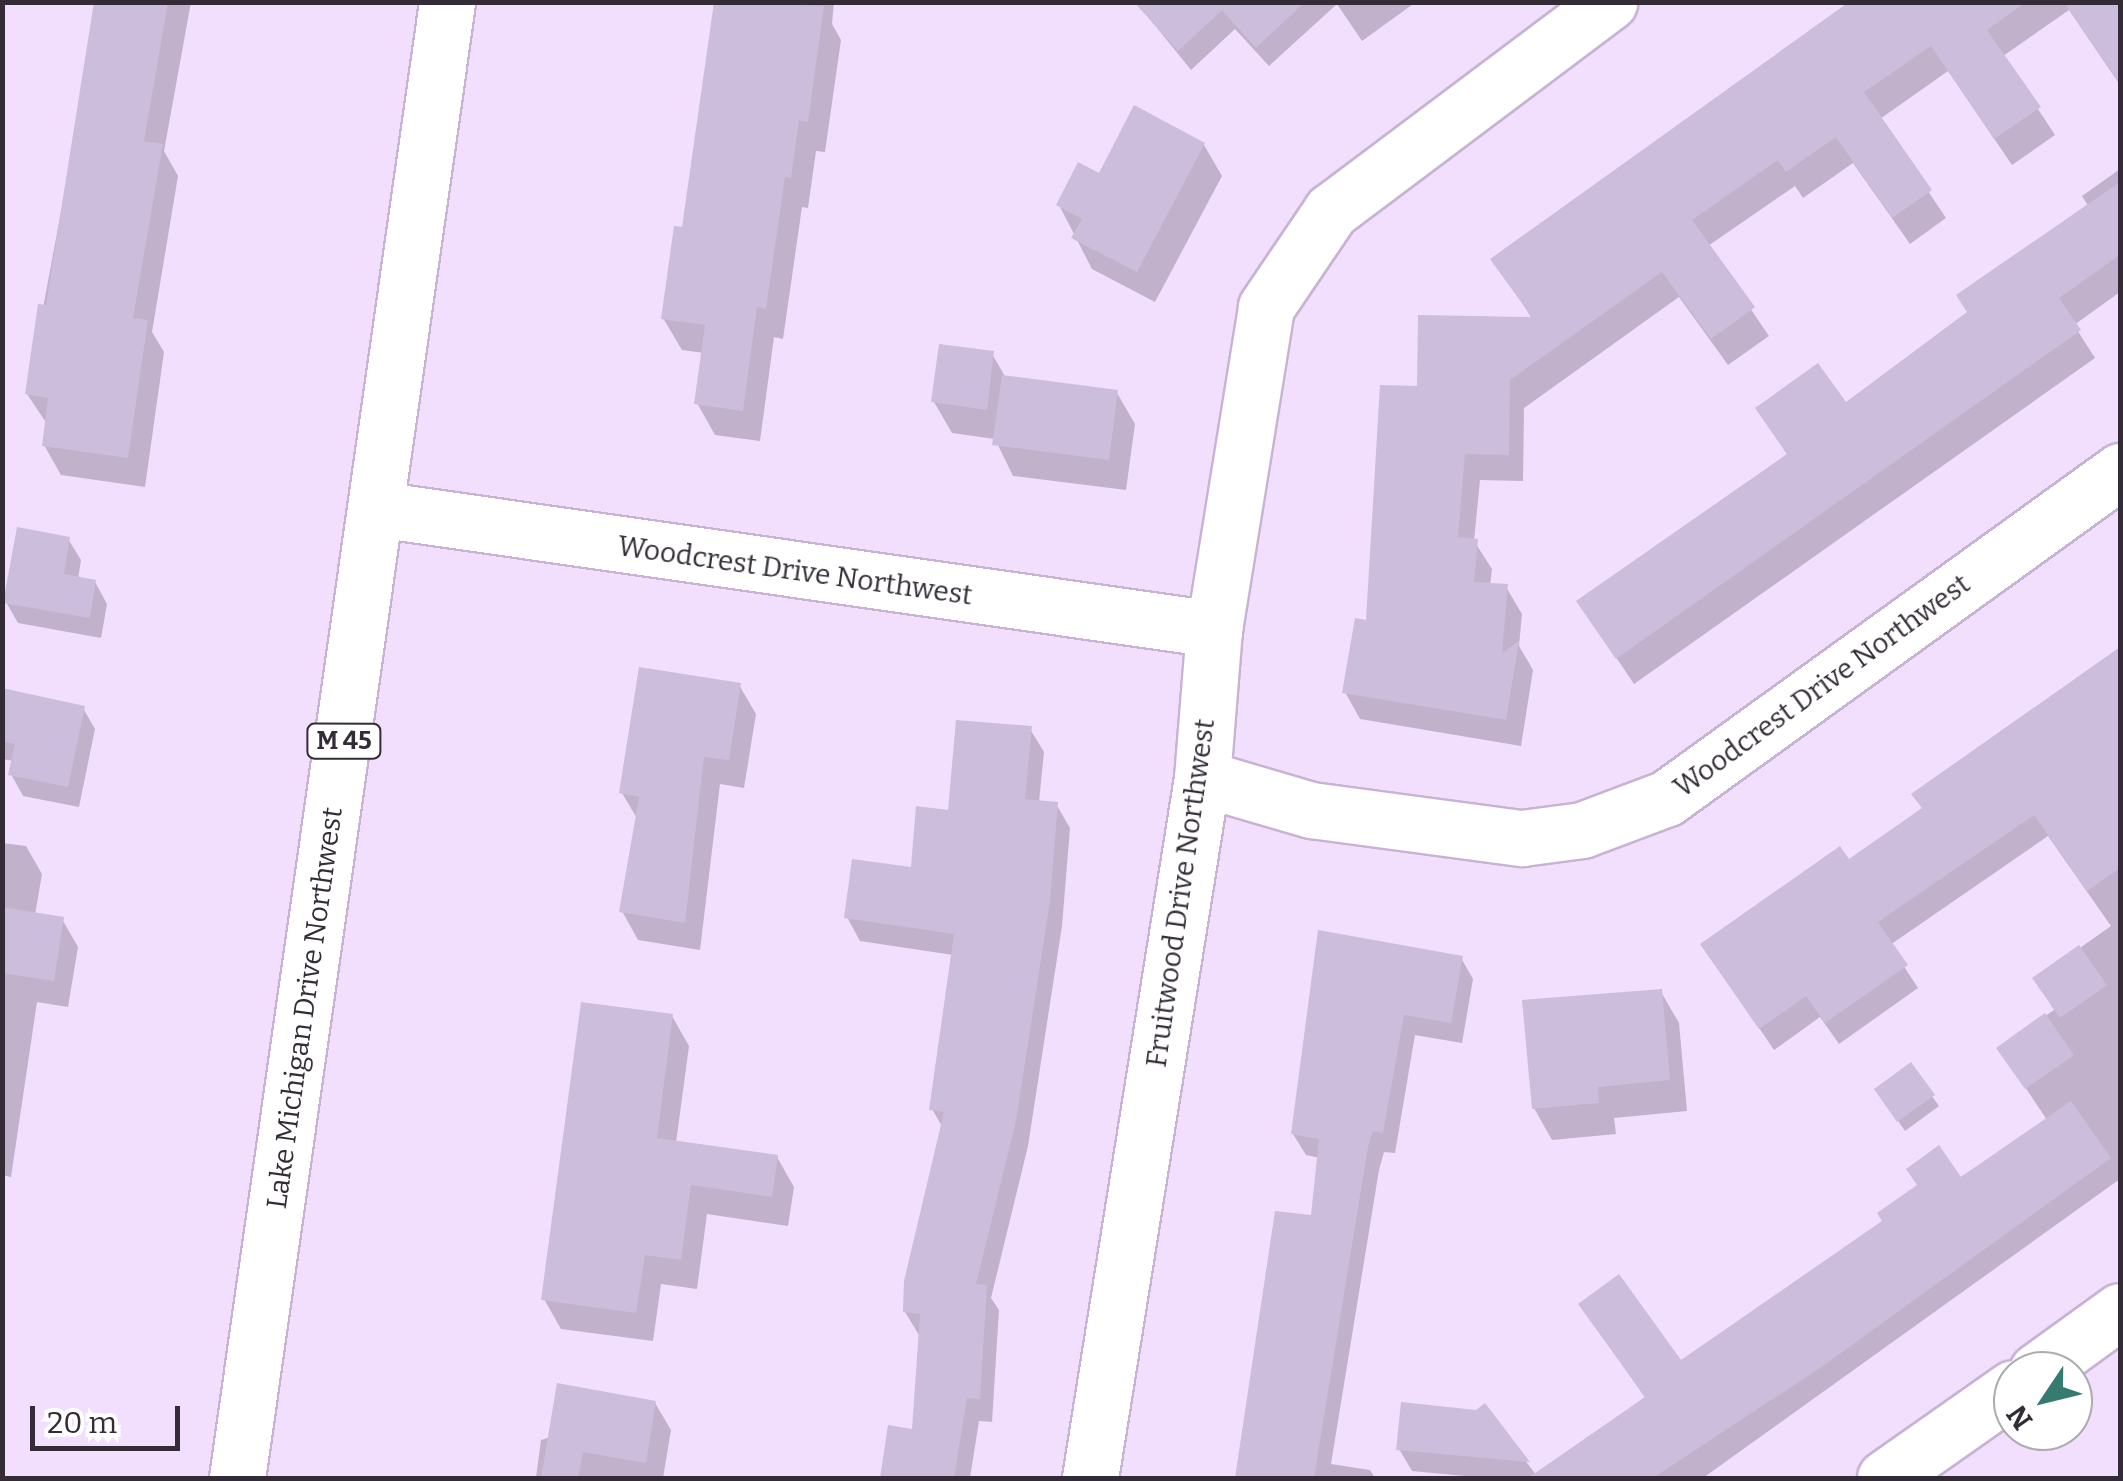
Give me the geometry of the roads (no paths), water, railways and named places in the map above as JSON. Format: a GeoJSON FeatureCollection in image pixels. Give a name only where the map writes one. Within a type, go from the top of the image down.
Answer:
{"type":"FeatureCollection","features":[{"type":"Feature","properties":{"kind":"main road","name":"Lake Michigan Drive Northwest"},"geometry":{"type":"LineString","coordinates":[[237,1478],[447,2]]}},
{"type":"Feature","properties":{"kind":"main road","name":"Fruitwood Drive Northwest"},"geometry":{"type":"LineString","coordinates":[[1090,1478],[1202,778],[1214,630],[1266,307],[1331,211],[1609,2]]}},
{"type":"Feature","properties":{"kind":"main road","name":"Woodcrest Drive Northwest"},"geometry":{"type":"LineString","coordinates":[[1202,778],[1311,810],[1522,838],[1582,830],[1667,798],[2120,471]]}},
{"type":"Feature","properties":{"kind":"main road","name":"Woodcrest Drive Northwest"},"geometry":{"type":"LineString","coordinates":[[377,509],[1214,630]]}},
{"type":"Feature","properties":{"kind":"main road"},"geometry":{"type":"LineString","coordinates":[[2064,1351],[2120,1311]]}},
{"type":"Feature","properties":{"kind":"main road"},"geometry":{"type":"LineString","coordinates":[[1885,1478],[1993,1402]]}}]}
